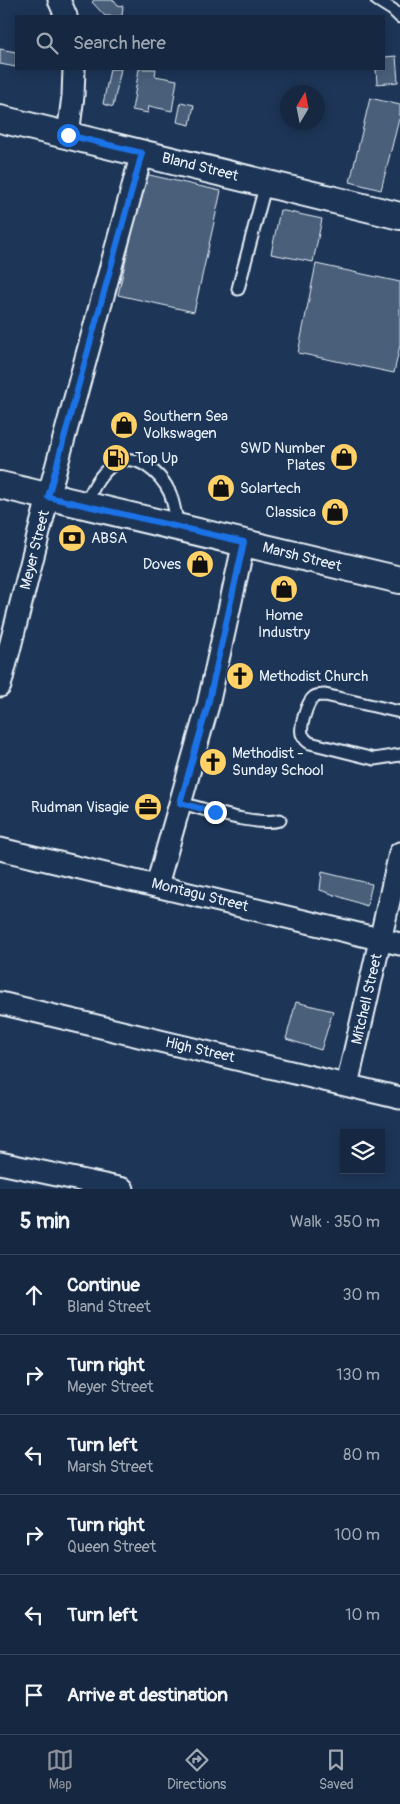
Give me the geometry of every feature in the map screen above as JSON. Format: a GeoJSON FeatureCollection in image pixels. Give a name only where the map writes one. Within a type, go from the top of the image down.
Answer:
{"type":"FeatureCollection","features":[{"type":"Feature","properties":{"kind":"street"},"geometry":{"type":"LineString","coordinates":[[59,0],[66,15]]}},
{"type":"Feature","properties":{"kind":"street"},"geometry":{"type":"LineString","coordinates":[[68,135],[74,70]]}},
{"type":"Feature","properties":{"kind":"street","name":"Bland Street"},"geometry":{"type":"LineString","coordinates":[[0,119],[266,183],[398,212]]}},
{"type":"Feature","properties":{"kind":"street","name":"Meyer Street"},"geometry":{"type":"LineString","coordinates":[[0,686],[3,659],[142,153]]}},
{"type":"Feature","properties":{"kind":"street","name":"Marsh Street"},"geometry":{"type":"LineString","coordinates":[[0,485],[400,580]]}},
{"type":"Feature","properties":{"kind":"street"},"geometry":{"type":"LineString","coordinates":[[157,885],[208,705],[244,542]]}},
{"type":"Feature","properties":{"kind":"street","name":"Montagu Street"},"geometry":{"type":"LineString","coordinates":[[0,848],[390,941]]}},
{"type":"Feature","properties":{"kind":"street","name":"Mitchell Street"},"geometry":{"type":"LineString","coordinates":[[347,1085],[390,941],[400,854]]}},
{"type":"Feature","properties":{"kind":"street","name":"High Street"},"geometry":{"type":"LineString","coordinates":[[0,1003],[400,1098]]}},
{"type":"Feature","properties":{"kind":"street"},"geometry":{"type":"LineString","coordinates":[[0,1163],[123,1189]]}},
{"type":"Feature","properties":{"kind":"lane"},"geometry":{"type":"LineString","coordinates":[[377,0],[400,17]]}},
{"type":"Feature","properties":{"kind":"lane"},"geometry":{"type":"LineString","coordinates":[[238,289],[266,183]]}},
{"type":"Feature","properties":{"kind":"lane"},"geometry":{"type":"LineString","coordinates":[[85,506],[98,479],[106,470],[115,463],[125,461],[138,462],[157,473],[165,484],[174,508],[178,527]]}},
{"type":"Feature","properties":{"kind":"lane"},"geometry":{"type":"LineString","coordinates":[[400,712],[320,695],[315,696],[307,705],[302,730],[303,736],[310,743],[328,748],[374,759],[400,754]]}},
{"type":"Feature","properties":{"kind":"lane"},"geometry":{"type":"LineString","coordinates":[[180,803],[257,821],[273,822],[280,820]]}},
{"type":"Feature","properties":{"kind":"building"},"geometry":{"type":"Polygon","coordinates":[[[94,0],[114,0],[118,5],[123,6],[122,15],[104,15],[92,2],[94,0]]]}},
{"type":"Feature","properties":{"kind":"building"},"geometry":{"type":"Polygon","coordinates":[[[0,49],[15,52],[15,67],[0,64],[0,49]]]}},
{"type":"Feature","properties":{"kind":"building"},"geometry":{"type":"Polygon","coordinates":[[[396,56],[398,82],[377,84],[376,70],[385,70],[385,57],[396,56]]]}},
{"type":"Feature","properties":{"kind":"building"},"geometry":{"type":"Polygon","coordinates":[[[110,70],[121,70],[113,107],[103,104],[110,70]]]}},
{"type":"Feature","properties":{"kind":"building"},"geometry":{"type":"Polygon","coordinates":[[[139,70],[156,70],[155,76],[177,80],[172,111],[149,106],[148,113],[132,110],[139,70]]]}},
{"type":"Feature","properties":{"kind":"building"},"geometry":{"type":"Polygon","coordinates":[[[370,98],[400,105],[400,115],[381,190],[350,182],[370,98]]]}},
{"type":"Feature","properties":{"kind":"building"},"geometry":{"type":"Polygon","coordinates":[[[181,102],[194,105],[190,125],[177,122],[181,102]]]}},
{"type":"Feature","properties":{"kind":"building"},"geometry":{"type":"Polygon","coordinates":[[[145,174],[221,191],[194,312],[118,295],[145,174]]]}},
{"type":"Feature","properties":{"kind":"building"},"geometry":{"type":"Polygon","coordinates":[[[280,210],[322,219],[313,262],[271,254],[280,210]]]}},
{"type":"Feature","properties":{"kind":"building"},"geometry":{"type":"Polygon","coordinates":[[[316,264],[400,282],[400,345],[394,373],[298,353],[316,264]]]}},
{"type":"Feature","properties":{"kind":"building"},"geometry":{"type":"Polygon","coordinates":[[[322,872],[372,884],[367,906],[320,890],[322,872]]]}},
{"type":"Feature","properties":{"kind":"building"},"geometry":{"type":"Polygon","coordinates":[[[296,1002],[333,1011],[321,1050],[286,1039],[296,1002]]]}},
{"type":"Feature","properties":{"kind":"place","name":"Southern Sea Volkswagen"},"geometry":{"type":"Point","coordinates":[124,425]}},
{"type":"Feature","properties":{"kind":"place","name":"SWD Number Plates"},"geometry":{"type":"Point","coordinates":[344,457]}},
{"type":"Feature","properties":{"kind":"place","name":"Top Up"},"geometry":{"type":"Point","coordinates":[116,458]}},
{"type":"Feature","properties":{"kind":"place","name":"Solartech"},"geometry":{"type":"Point","coordinates":[221,488]}},
{"type":"Feature","properties":{"kind":"place","name":"Classica"},"geometry":{"type":"Point","coordinates":[335,512]}},
{"type":"Feature","properties":{"kind":"place","name":"ABSA"},"geometry":{"type":"Point","coordinates":[72,538]}},
{"type":"Feature","properties":{"kind":"place","name":"Doves"},"geometry":{"type":"Point","coordinates":[200,564]}},
{"type":"Feature","properties":{"kind":"place","name":"Home Industry"},"geometry":{"type":"Point","coordinates":[284,589]}},
{"type":"Feature","properties":{"kind":"place","name":"Methodist Church"},"geometry":{"type":"Point","coordinates":[240,676]}},
{"type":"Feature","properties":{"kind":"place","name":"Methodist - Sunday School"},"geometry":{"type":"Point","coordinates":[213,762]}},
{"type":"Feature","properties":{"kind":"place","name":"Rudman Visagie"},"geometry":{"type":"Point","coordinates":[148,807]}},
{"type":"Feature","properties":{"kind":"route"},"geometry":{"type":"LineString","coordinates":[[68,135],[142,153],[48,497],[244,542],[208,705],[180,803],[215,812]]}}]}
